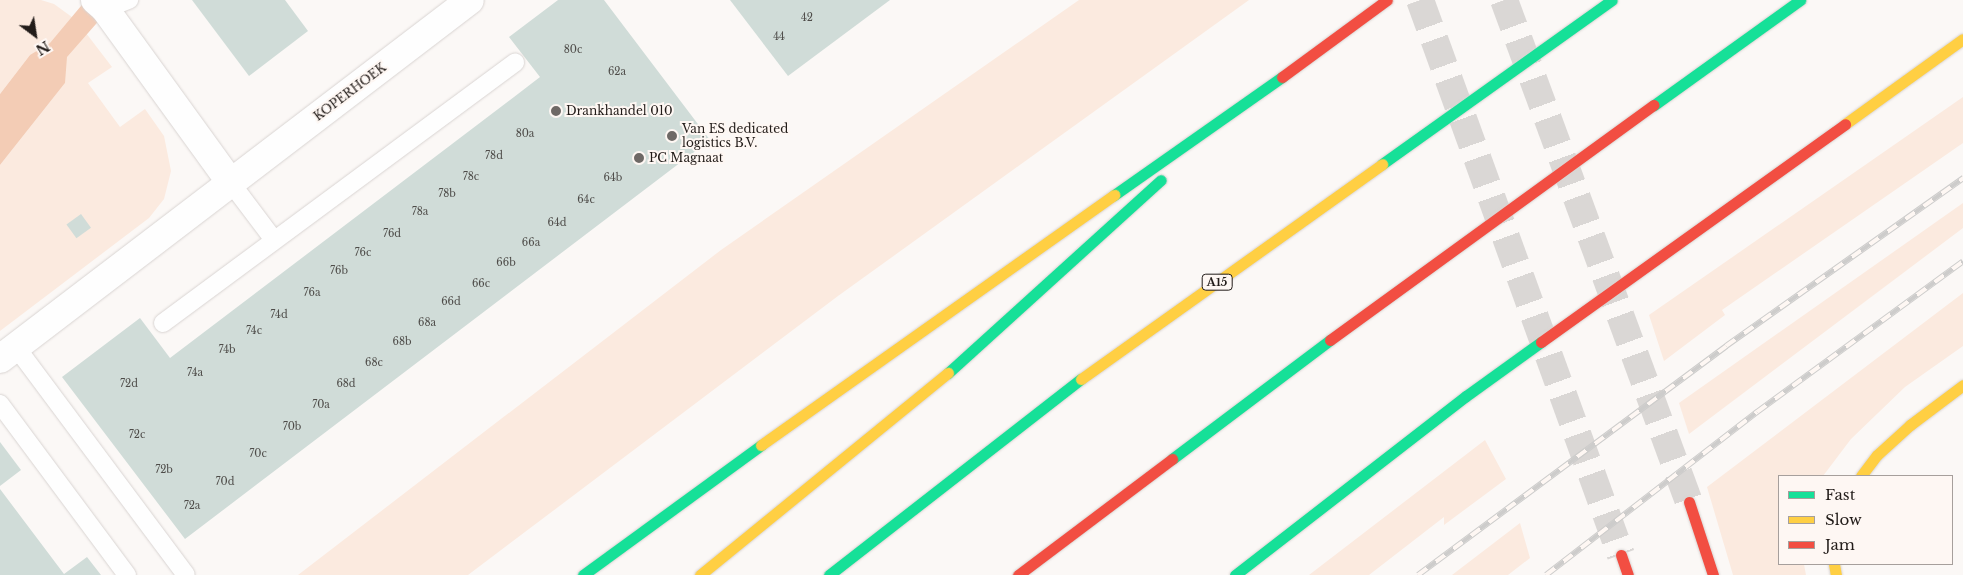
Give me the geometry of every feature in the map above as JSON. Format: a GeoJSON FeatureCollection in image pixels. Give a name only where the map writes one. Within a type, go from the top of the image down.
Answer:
{"type":"FeatureCollection","features":[{"type":"Feature","properties":{"kind":"main road"},"geometry":{"type":"LineString","coordinates":[[583,575],[912,336],[1243,105],[1388,0]]}},
{"type":"Feature","properties":{"kind":"main road","name":"A15"},"geometry":{"type":"LineString","coordinates":[[829,575],[1048,402],[1612,0]]}},
{"type":"Feature","properties":{"kind":"main road"},"geometry":{"type":"LineString","coordinates":[[1018,575],[1408,282],[1800,0]]}},
{"type":"Feature","properties":{"kind":"main road"},"geometry":{"type":"LineString","coordinates":[[1235,575],[1466,396],[1963,39]]}},
{"type":"Feature","properties":{"kind":"main road"},"geometry":{"type":"LineString","coordinates":[[700,575],[936,384],[1243,105]]}},
{"type":"Feature","properties":{"kind":"main road"},"geometry":{"type":"LineString","coordinates":[[1862,475],[1877,455],[1910,425],[1963,385]]}},
{"type":"Feature","properties":{"kind":"main road"},"geometry":{"type":"LineString","coordinates":[[1689,502],[1713,575]]}},
{"type":"Feature","properties":{"kind":"main road"},"geometry":{"type":"LineString","coordinates":[[1621,555],[1628,575]]}},
{"type":"Feature","properties":{"kind":"street","name":"KOPERHOEK"},"geometry":{"type":"LineString","coordinates":[[8,353],[470,0]]}},
{"type":"Feature","properties":{"kind":"street"},"geometry":{"type":"LineString","coordinates":[[110,3],[231,183]]}},
{"type":"Feature","properties":{"kind":"lane"},"geometry":{"type":"LineString","coordinates":[[163,323],[514,63]]}},
{"type":"Feature","properties":{"kind":"lane"},"geometry":{"type":"LineString","coordinates":[[231,183],[274,240]]}},
{"type":"Feature","properties":{"kind":"lane"},"geometry":{"type":"LineString","coordinates":[[8,353],[186,575]]}},
{"type":"Feature","properties":{"kind":"lane"},"geometry":{"type":"LineString","coordinates":[[0,404],[127,575]]}},
{"type":"Feature","properties":{"kind":"shaded area"},"geometry":{"type":"Polygon","coordinates":[[[0,0],[41,0],[54,4],[76,20],[112,67],[88,83],[120,127],[145,109],[164,136],[171,171],[164,199],[149,218],[0,331],[0,165],[65,83],[30,55],[0,94],[0,0]]]}},
{"type":"Feature","properties":{"kind":"shaded area"},"geometry":{"type":"Polygon","coordinates":[[[86,0],[117,0],[67,57],[65,83],[0,165],[0,94],[30,55],[50,43],[86,0]]]}},
{"type":"Feature","properties":{"kind":"shaded area"},"geometry":{"type":"Polygon","coordinates":[[[1079,0],[1249,0],[838,296],[468,575],[298,575],[721,250],[1079,0]]]}},
{"type":"Feature","properties":{"kind":"shaded area"},"geometry":{"type":"Polygon","coordinates":[[[1963,97],[1963,143],[1722,310],[1725,315],[1664,361],[1649,315],[1963,97]]]}},
{"type":"Feature","properties":{"kind":"shaded area"},"geometry":{"type":"Polygon","coordinates":[[[1963,203],[1963,228],[1689,434],[1679,403],[1963,203]]]}},
{"type":"Feature","properties":{"kind":"shaded area"},"geometry":{"type":"Polygon","coordinates":[[[1963,293],[1963,346],[1905,387],[1851,439],[1824,475],[1778,475],[1778,565],[1804,565],[1806,575],[1733,575],[1707,487],[1963,293]]]}},
{"type":"Feature","properties":{"kind":"shaded area"},"geometry":{"type":"Polygon","coordinates":[[[1485,440],[1506,479],[1444,525],[1444,517],[1369,575],[1309,575],[1485,440]]]}},
{"type":"Feature","properties":{"kind":"shaded area"},"geometry":{"type":"Polygon","coordinates":[[[1520,523],[1530,558],[1508,575],[1452,575],[1520,523]]]}},
{"type":"Feature","properties":{"kind":"building"},"geometry":{"type":"Polygon","coordinates":[[[192,0],[285,0],[308,31],[249,76],[192,0]]]}},
{"type":"Feature","properties":{"kind":"building"},"geometry":{"type":"Polygon","coordinates":[[[558,0],[604,0],[710,140],[185,539],[62,377],[140,318],[170,358],[514,97],[540,77],[509,37],[558,0]]]}},
{"type":"Feature","properties":{"kind":"building"},"geometry":{"type":"Polygon","coordinates":[[[730,0],[890,0],[788,76],[730,0]]]}},
{"type":"Feature","properties":{"kind":"building"},"geometry":{"type":"Polygon","coordinates":[[[81,214],[91,228],[76,238],[66,225],[81,214]]]}},
{"type":"Feature","properties":{"kind":"building"},"geometry":{"type":"Polygon","coordinates":[[[0,442],[21,470],[0,486],[0,442]]]}},
{"type":"Feature","properties":{"kind":"building"},"geometry":{"type":"Polygon","coordinates":[[[0,489],[64,574],[87,557],[101,575],[0,575],[0,489]]]}},
{"type":"Feature","properties":{"kind":"tunnel"},"geometry":{"type":"LineString","coordinates":[[1420,0],[1621,555]]}},
{"type":"Feature","properties":{"kind":"tunnel"},"geometry":{"type":"LineString","coordinates":[[1504,0],[1689,502]]}},
{"type":"Feature","properties":{"kind":"railway"},"geometry":{"type":"LineString","coordinates":[[1418,575],[1726,346],[1963,178]]}},
{"type":"Feature","properties":{"kind":"railway"},"geometry":{"type":"LineString","coordinates":[[1546,575],[1757,412],[1963,261]]}},
{"type":"Feature","properties":{"kind":"traffic: fast"},"geometry":{"type":"LineString","coordinates":[[1382,164],[1612,0]]}},
{"type":"Feature","properties":{"kind":"traffic: fast"},"geometry":{"type":"LineString","coordinates":[[1654,105],[1800,0]]}},
{"type":"Feature","properties":{"kind":"traffic: fast"},"geometry":{"type":"LineString","coordinates":[[1114,195],[1282,77]]}},
{"type":"Feature","properties":{"kind":"traffic: fast"},"geometry":{"type":"LineString","coordinates":[[948,373],[1161,180]]}},
{"type":"Feature","properties":{"kind":"traffic: fast"},"geometry":{"type":"LineString","coordinates":[[1172,459],[1330,340]]}},
{"type":"Feature","properties":{"kind":"traffic: fast"},"geometry":{"type":"LineString","coordinates":[[1235,575],[1466,396],[1541,342]]}},
{"type":"Feature","properties":{"kind":"traffic: fast"},"geometry":{"type":"LineString","coordinates":[[829,575],[1081,379]]}},
{"type":"Feature","properties":{"kind":"traffic: fast"},"geometry":{"type":"LineString","coordinates":[[583,575],[761,445]]}},
{"type":"Feature","properties":{"kind":"traffic: slow"},"geometry":{"type":"LineString","coordinates":[[1845,124],[1963,39]]}},
{"type":"Feature","properties":{"kind":"traffic: slow"},"geometry":{"type":"LineString","coordinates":[[1081,379],[1382,164]]}},
{"type":"Feature","properties":{"kind":"traffic: slow"},"geometry":{"type":"LineString","coordinates":[[761,445],[1114,195]]}},
{"type":"Feature","properties":{"kind":"traffic: slow"},"geometry":{"type":"LineString","coordinates":[[700,575],[948,373]]}},
{"type":"Feature","properties":{"kind":"traffic: slow"},"geometry":{"type":"LineString","coordinates":[[1862,475],[1877,455],[1910,425],[1963,385]]}},
{"type":"Feature","properties":{"kind":"traffic: slow"},"geometry":{"type":"LineString","coordinates":[[1834,565],[1836,575]]}},
{"type":"Feature","properties":{"kind":"traffic: jam"},"geometry":{"type":"LineString","coordinates":[[1282,77],[1387,0]]}},
{"type":"Feature","properties":{"kind":"traffic: jam"},"geometry":{"type":"LineString","coordinates":[[1330,340],[1654,105]]}},
{"type":"Feature","properties":{"kind":"traffic: jam"},"geometry":{"type":"LineString","coordinates":[[1541,342],[1845,124]]}},
{"type":"Feature","properties":{"kind":"traffic: jam"},"geometry":{"type":"LineString","coordinates":[[1018,575],[1172,459]]}},
{"type":"Feature","properties":{"kind":"traffic: jam"},"geometry":{"type":"LineString","coordinates":[[1689,502],[1713,575]]}},
{"type":"Feature","properties":{"kind":"traffic: jam"},"geometry":{"type":"LineString","coordinates":[[1621,555],[1628,575]]}},
{"type":"Feature","properties":{"kind":"place","name":"Drankhandel 010"},"geometry":{"type":"Point","coordinates":[556,111]}},
{"type":"Feature","properties":{"kind":"place","name":"Van ES dedicated logistics B.V."},"geometry":{"type":"Point","coordinates":[672,136]}},
{"type":"Feature","properties":{"kind":"place","name":"PC Magnaat"},"geometry":{"type":"Point","coordinates":[639,158]}}]}
